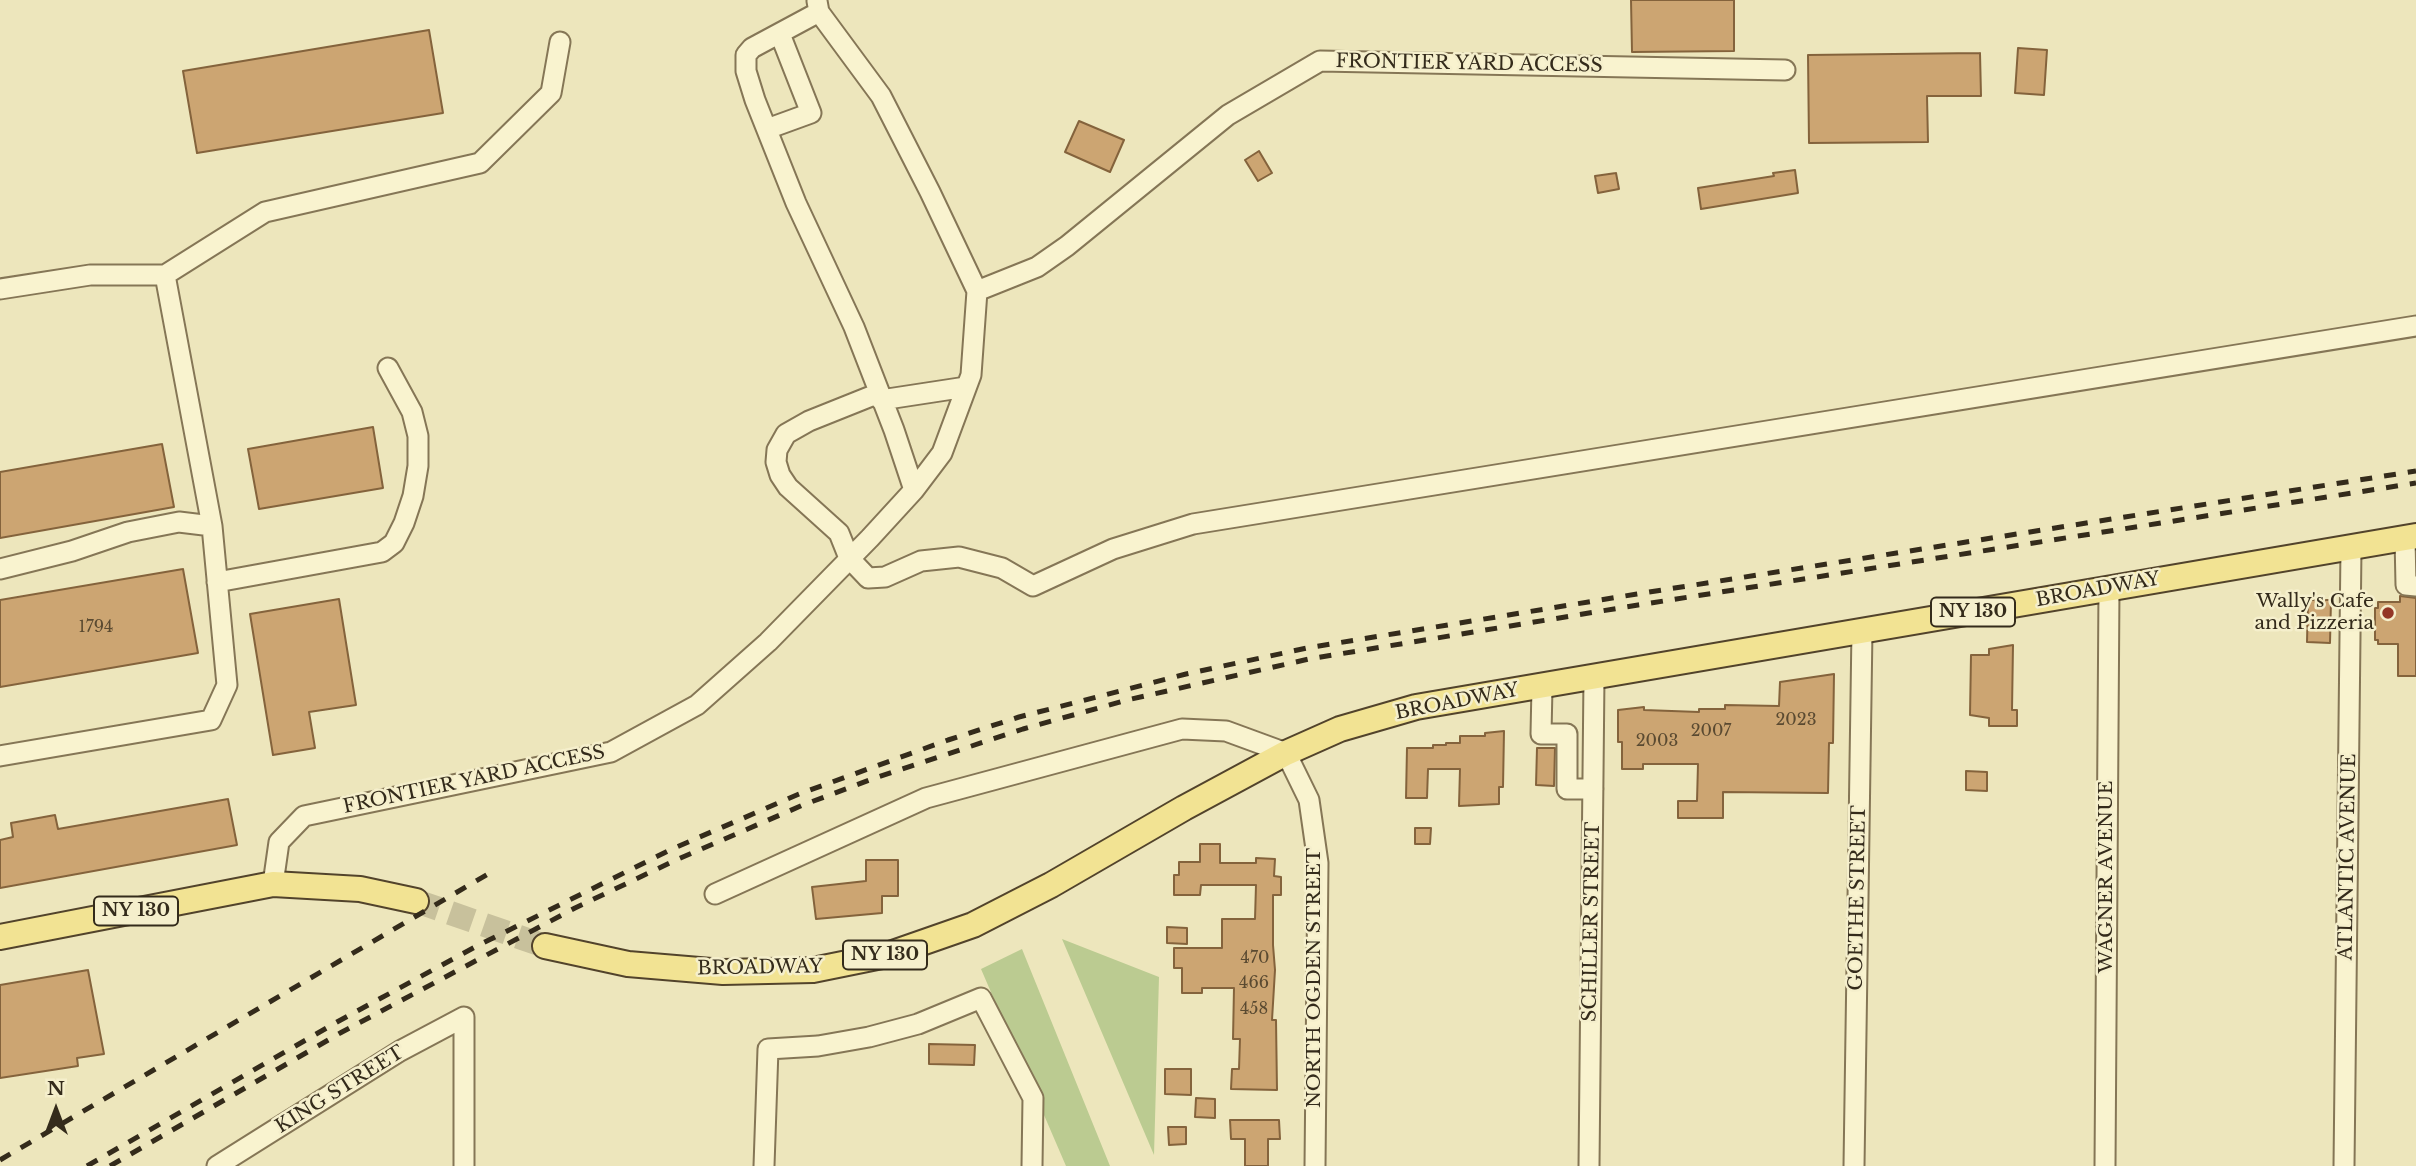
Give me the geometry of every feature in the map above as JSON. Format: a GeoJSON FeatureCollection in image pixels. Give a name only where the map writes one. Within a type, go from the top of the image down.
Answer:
{"type":"FeatureCollection","features":[{"type":"Feature","properties":{"kind":"main road","name":"BROADWAY"},"geometry":{"type":"LineString","coordinates":[[545,946],[628,964],[723,972],[813,970],[887,955],[973,925],[1051,885],[1286,753],[1340,729],[1416,707],[2411,537]]}},
{"type":"Feature","properties":{"kind":"main road","name":"NY 130"},"geometry":{"type":"LineString","coordinates":[[0,937],[273,884],[360,889],[416,901]]}},
{"type":"Feature","properties":{"kind":"street"},"geometry":{"type":"LineString","coordinates":[[914,490],[854,327],[796,203],[767,129],[746,71],[746,55],[752,48],[780,34],[818,6],[881,96],[977,291]]}},
{"type":"Feature","properties":{"kind":"street"},"geometry":{"type":"LineString","coordinates":[[767,129],[811,113],[780,34]]}},
{"type":"Feature","properties":{"kind":"street"},"geometry":{"type":"LineString","coordinates":[[0,289],[90,275],[165,275],[265,212],[480,163],[551,93],[560,42]]}},
{"type":"Feature","properties":{"kind":"street","name":"FRONTIER YARD ACCESS"},"geometry":{"type":"LineString","coordinates":[[273,884],[279,842],[304,816],[611,752],[697,705],[768,642],[914,490],[942,453],[971,375],[977,291],[1037,267],[1067,246],[1228,115],[1320,61],[1785,70]]}},
{"type":"Feature","properties":{"kind":"street"},"geometry":{"type":"LineString","coordinates":[[0,756],[211,720],[227,685],[212,526],[165,275]]}},
{"type":"Feature","properties":{"kind":"street"},"geometry":{"type":"LineString","coordinates":[[966,387],[880,396],[808,421],[786,434],[777,450],[776,462],[788,487],[839,533],[849,558],[868,579],[885,577],[920,561],[960,557],[1002,568],[1034,586],[1113,549],[1193,524],[2416,326]]}},
{"type":"Feature","properties":{"kind":"street"},"geometry":{"type":"LineString","coordinates":[[217,582],[382,552],[394,543],[413,496],[418,466],[418,436],[412,412],[388,368]]}},
{"type":"Feature","properties":{"kind":"street"},"geometry":{"type":"LineString","coordinates":[[0,569],[72,551],[128,532],[178,522],[212,526]]}},
{"type":"Feature","properties":{"kind":"street"},"geometry":{"type":"LineString","coordinates":[[2411,537],[2406,586],[2416,586]]}},
{"type":"Feature","properties":{"kind":"street","name":"ATLANTIC AVENUE"},"geometry":{"type":"LineString","coordinates":[[2344,1166],[2351,548]]}},
{"type":"Feature","properties":{"kind":"street","name":"WAGNER AVENUE"},"geometry":{"type":"LineString","coordinates":[[2105,1166],[2109,588]]}},
{"type":"Feature","properties":{"kind":"street","name":"GOETHE STREET"},"geometry":{"type":"LineString","coordinates":[[1854,1166],[1862,631]]}},
{"type":"Feature","properties":{"kind":"street","name":"SCHILLER STREET"},"geometry":{"type":"LineString","coordinates":[[1589,1166],[1594,677]]}},
{"type":"Feature","properties":{"kind":"street"},"geometry":{"type":"LineString","coordinates":[[1542,687],[1541,734],[1567,734],[1567,789],[1593,789]]}},
{"type":"Feature","properties":{"kind":"street"},"geometry":{"type":"LineString","coordinates":[[715,894],[926,798],[1182,729],[1226,731],[1286,753]]}},
{"type":"Feature","properties":{"kind":"street","name":"NORTH OGDEN STREET"},"geometry":{"type":"LineString","coordinates":[[1286,753],[1309,800],[1318,863],[1315,1166]]}},
{"type":"Feature","properties":{"kind":"street"},"geometry":{"type":"LineString","coordinates":[[764,1166],[768,1049],[818,1046],[869,1037],[918,1024],[981,998],[1032,1098],[1032,1166]]}},
{"type":"Feature","properties":{"kind":"street","name":"KING STREET"},"geometry":{"type":"LineString","coordinates":[[217,1166],[400,1051],[464,1017],[464,1166]]}},
{"type":"Feature","properties":{"kind":"green space"},"geometry":{"type":"Polygon","coordinates":[[[1062,939],[1159,977],[1154,1155],[1062,939]]]}},
{"type":"Feature","properties":{"kind":"green space"},"geometry":{"type":"Polygon","coordinates":[[[1022,949],[1110,1166],[1066,1166],[981,969],[1022,949]]]}},
{"type":"Feature","properties":{"kind":"building"},"geometry":{"type":"Polygon","coordinates":[[[1631,0],[1734,0],[1734,51],[1632,52],[1631,0]]]}},
{"type":"Feature","properties":{"kind":"building"},"geometry":{"type":"Polygon","coordinates":[[[429,30],[443,113],[197,153],[183,71],[429,30]]]}},
{"type":"Feature","properties":{"kind":"building"},"geometry":{"type":"Polygon","coordinates":[[[2018,48],[2047,50],[2044,95],[2015,93],[2018,48]]]}},
{"type":"Feature","properties":{"kind":"building"},"geometry":{"type":"Polygon","coordinates":[[[1980,53],[1981,96],[1927,96],[1928,142],[1809,143],[1808,55],[1980,53]]]}},
{"type":"Feature","properties":{"kind":"building"},"geometry":{"type":"Polygon","coordinates":[[[1079,121],[1124,140],[1110,172],[1065,152],[1079,121]]]}},
{"type":"Feature","properties":{"kind":"building"},"geometry":{"type":"Polygon","coordinates":[[[1259,151],[1272,173],[1258,181],[1245,160],[1259,151]]]}},
{"type":"Feature","properties":{"kind":"building"},"geometry":{"type":"Polygon","coordinates":[[[1795,170],[1798,193],[1701,209],[1698,188],[1795,170]]]}},
{"type":"Feature","properties":{"kind":"building"},"geometry":{"type":"Polygon","coordinates":[[[1616,173],[1619,189],[1598,193],[1595,176],[1616,173]]]}},
{"type":"Feature","properties":{"kind":"building"},"geometry":{"type":"Polygon","coordinates":[[[373,427],[383,488],[259,509],[248,449],[373,427]]]}},
{"type":"Feature","properties":{"kind":"building"},"geometry":{"type":"Polygon","coordinates":[[[162,444],[174,507],[0,538],[0,472],[162,444]]]}},
{"type":"Feature","properties":{"kind":"building"},"geometry":{"type":"Polygon","coordinates":[[[183,569],[198,653],[0,687],[0,600],[183,569]]]}},
{"type":"Feature","properties":{"kind":"building"},"geometry":{"type":"Polygon","coordinates":[[[2400,596],[2416,598],[2416,676],[2398,676],[2398,644],[2378,644],[2378,640],[2375,640],[2375,608],[2378,608],[2378,602],[2400,602],[2400,596]]]}},
{"type":"Feature","properties":{"kind":"building"},"geometry":{"type":"Polygon","coordinates":[[[339,599],[356,705],[309,712],[315,748],[273,755],[250,614],[339,599]]]}},
{"type":"Feature","properties":{"kind":"building"},"geometry":{"type":"Polygon","coordinates":[[[2308,600],[2331,600],[2330,643],[2307,642],[2308,600]]]}},
{"type":"Feature","properties":{"kind":"building"},"geometry":{"type":"Polygon","coordinates":[[[2013,645],[2012,710],[2017,710],[2017,726],[1989,726],[1989,718],[1970,715],[1971,655],[1989,655],[1989,649],[2013,645]]]}},
{"type":"Feature","properties":{"kind":"building"},"geometry":{"type":"Polygon","coordinates":[[[1834,674],[1833,743],[1829,743],[1828,793],[1723,792],[1723,818],[1678,818],[1678,801],[1697,801],[1698,764],[1643,764],[1643,769],[1622,769],[1622,742],[1618,742],[1618,710],[1644,707],[1644,710],[1699,712],[1699,709],[1725,709],[1725,705],[1779,706],[1780,682],[1834,674]]]}},
{"type":"Feature","properties":{"kind":"building"},"geometry":{"type":"Polygon","coordinates":[[[1504,731],[1503,787],[1499,787],[1499,804],[1459,806],[1460,769],[1428,769],[1427,798],[1406,798],[1407,748],[1433,748],[1433,745],[1460,743],[1460,736],[1485,736],[1485,733],[1504,731]]]}},
{"type":"Feature","properties":{"kind":"building"},"geometry":{"type":"Polygon","coordinates":[[[1537,748],[1555,748],[1554,786],[1536,785],[1537,748]]]}},
{"type":"Feature","properties":{"kind":"building"},"geometry":{"type":"Polygon","coordinates":[[[1966,771],[1987,772],[1987,791],[1966,790],[1966,771]]]}},
{"type":"Feature","properties":{"kind":"building"},"geometry":{"type":"Polygon","coordinates":[[[228,799],[237,845],[0,888],[0,840],[13,837],[11,823],[55,815],[58,829],[228,799]]]}},
{"type":"Feature","properties":{"kind":"building"},"geometry":{"type":"Polygon","coordinates":[[[1415,828],[1431,828],[1430,844],[1415,844],[1415,828]]]}},
{"type":"Feature","properties":{"kind":"building"},"geometry":{"type":"Polygon","coordinates":[[[1200,844],[1220,844],[1220,863],[1256,863],[1256,858],[1275,859],[1274,876],[1281,877],[1281,895],[1273,895],[1275,970],[1272,1020],[1276,1020],[1277,1090],[1231,1089],[1232,1069],[1239,1069],[1240,1039],[1233,1039],[1234,988],[1202,988],[1202,993],[1182,993],[1182,968],[1174,968],[1174,948],[1222,948],[1222,919],[1255,919],[1256,885],[1201,885],[1200,895],[1174,895],[1174,875],[1179,875],[1179,862],[1200,862],[1200,844]]]}},
{"type":"Feature","properties":{"kind":"building"},"geometry":{"type":"Polygon","coordinates":[[[866,860],[898,860],[898,896],[882,896],[882,913],[816,919],[812,887],[866,881],[866,860]]]}},
{"type":"Feature","properties":{"kind":"building"},"geometry":{"type":"Polygon","coordinates":[[[1167,927],[1187,928],[1187,944],[1167,943],[1167,927]]]}},
{"type":"Feature","properties":{"kind":"building"},"geometry":{"type":"Polygon","coordinates":[[[88,970],[104,1054],[77,1058],[78,1066],[0,1078],[0,985],[88,970]]]}},
{"type":"Feature","properties":{"kind":"building"},"geometry":{"type":"Polygon","coordinates":[[[929,1044],[975,1045],[974,1065],[929,1064],[929,1044]]]}},
{"type":"Feature","properties":{"kind":"building"},"geometry":{"type":"Polygon","coordinates":[[[1165,1069],[1191,1069],[1191,1095],[1165,1094],[1165,1069]]]}},
{"type":"Feature","properties":{"kind":"building"},"geometry":{"type":"Polygon","coordinates":[[[1196,1098],[1215,1099],[1215,1118],[1195,1117],[1196,1098]]]}},
{"type":"Feature","properties":{"kind":"building"},"geometry":{"type":"Polygon","coordinates":[[[1230,1120],[1279,1120],[1280,1139],[1268,1139],[1268,1166],[1245,1166],[1245,1139],[1231,1139],[1230,1120]]]}},
{"type":"Feature","properties":{"kind":"building"},"geometry":{"type":"Polygon","coordinates":[[[1168,1127],[1186,1127],[1186,1144],[1169,1145],[1168,1127]]]}},
{"type":"Feature","properties":{"kind":"tunnel"},"geometry":{"type":"LineString","coordinates":[[416,901],[545,946]]}},
{"type":"Feature","properties":{"kind":"railway"},"geometry":{"type":"LineString","coordinates":[[87,1166],[337,1022],[475,947],[672,849],[799,794],[1019,717],[1186,674],[1307,648],[2416,471]]}},
{"type":"Feature","properties":{"kind":"railway"},"geometry":{"type":"LineString","coordinates":[[110,1166],[342,1032],[575,908],[676,860],[803,805],[1023,729],[1127,700],[1309,659],[2416,483]]}},
{"type":"Feature","properties":{"kind":"railway"},"geometry":{"type":"LineString","coordinates":[[0,1160],[488,874]]}},
{"type":"Feature","properties":{"kind":"place","name":"Wally's Cafe and Pizzeria"},"geometry":{"type":"Point","coordinates":[2388,613]}}]}
